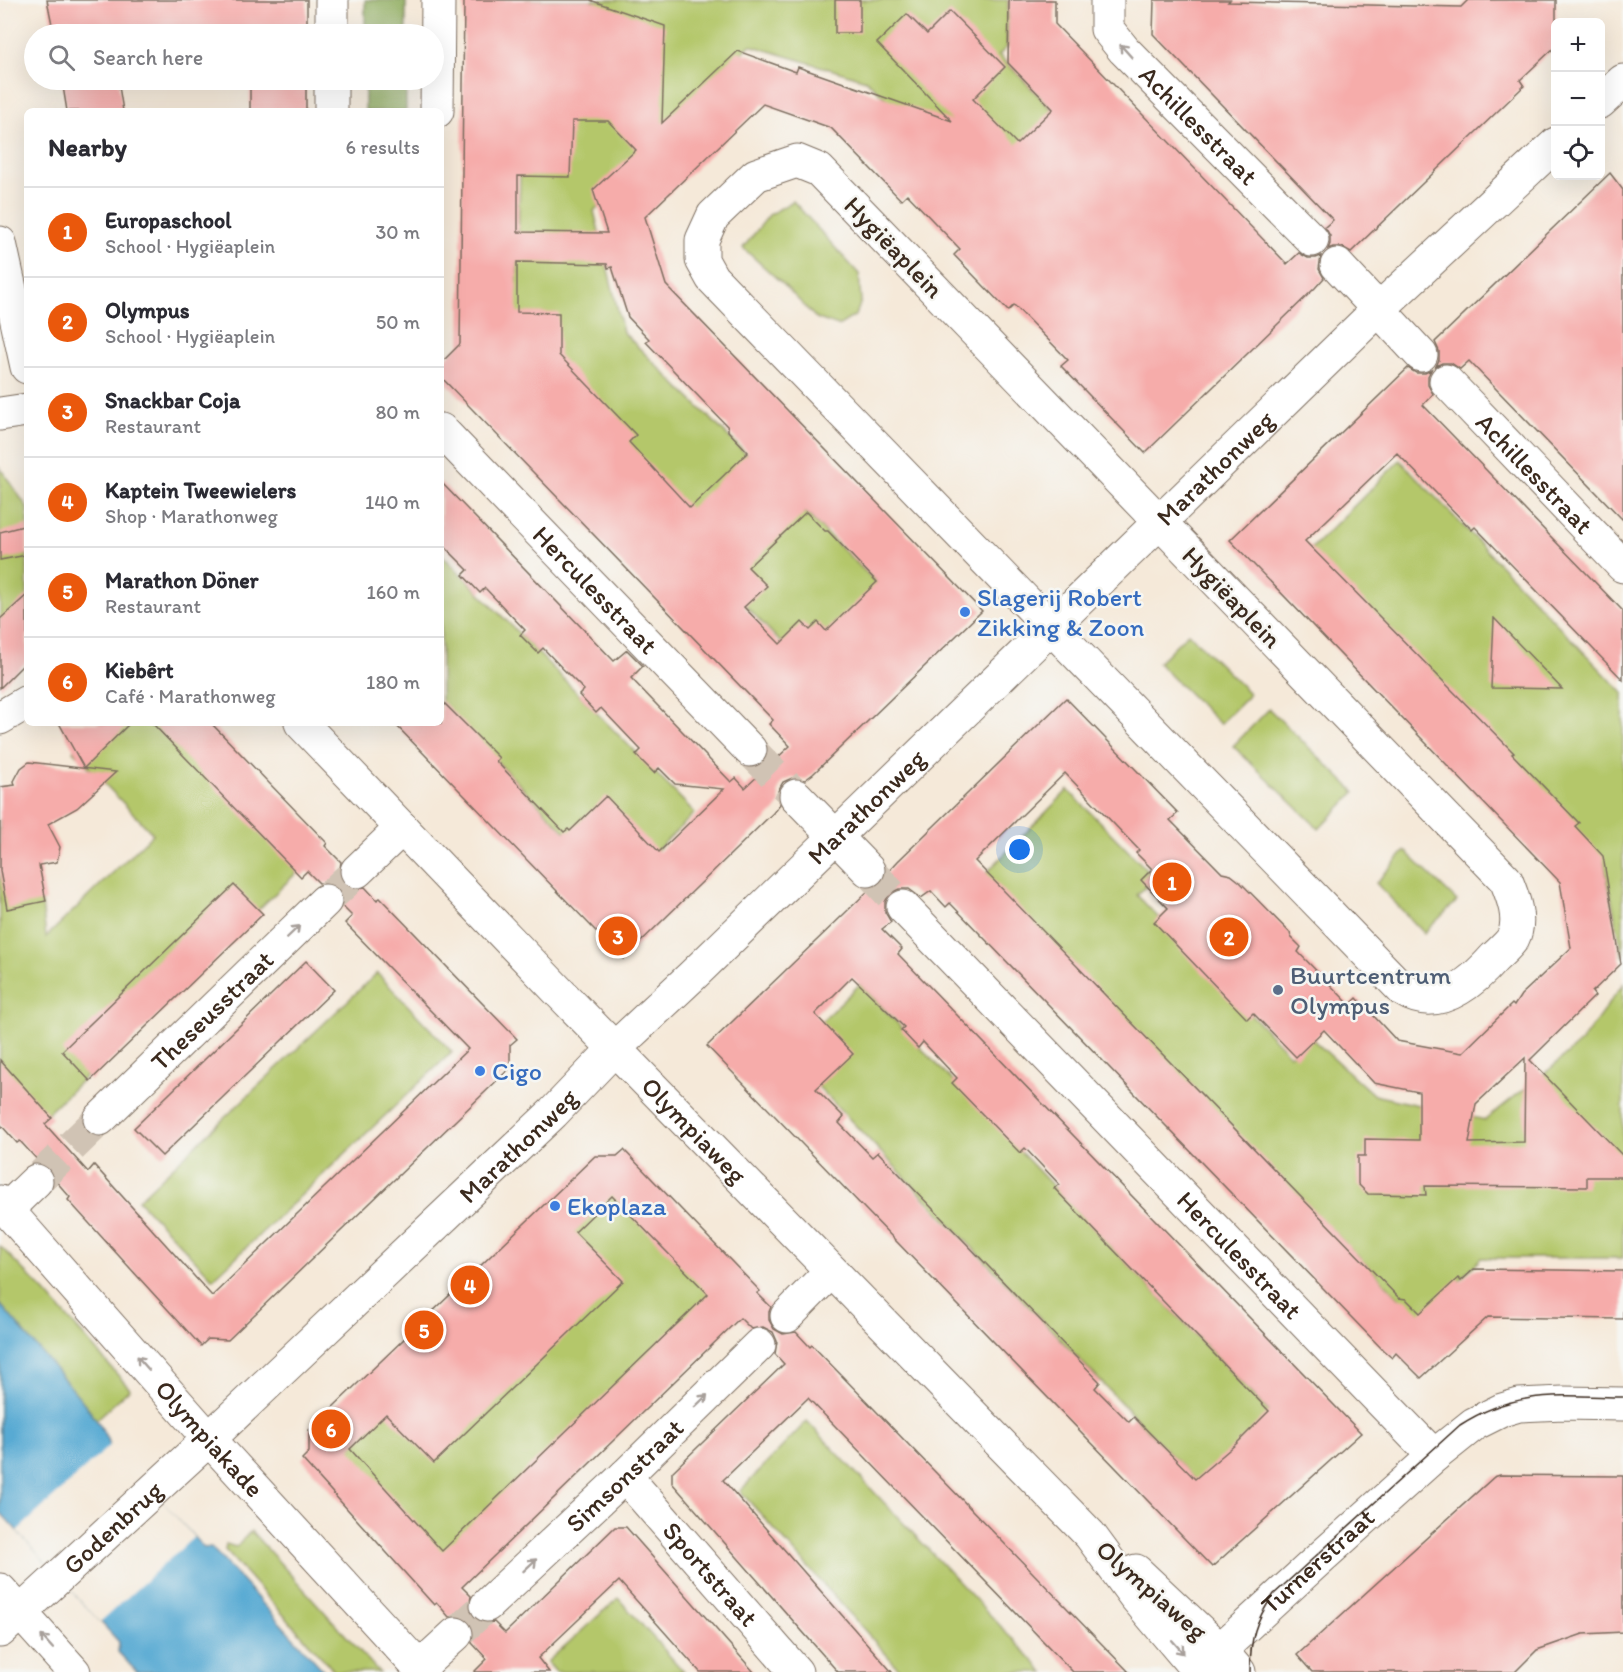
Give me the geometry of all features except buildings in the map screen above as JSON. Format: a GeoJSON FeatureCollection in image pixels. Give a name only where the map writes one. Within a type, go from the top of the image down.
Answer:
{"type":"FeatureCollection","features":[{"type":"Feature","properties":{"kind":"street"},"geometry":{"type":"LineString","coordinates":[[332,0],[332,24]]}},
{"type":"Feature","properties":{"kind":"street"},"geometry":{"type":"LineString","coordinates":[[438,0],[438,24]]}},
{"type":"Feature","properties":{"kind":"street","name":"Achillesstraat"},"geometry":{"type":"LineString","coordinates":[[1107,0],[1107,29],[1124,50],[1312,240]]}},
{"type":"Feature","properties":{"kind":"street"},"geometry":{"type":"LineString","coordinates":[[1605,97],[1623,81]]}},
{"type":"Feature","properties":{"kind":"street"},"geometry":{"type":"LineString","coordinates":[[331,90],[331,108]]}},
{"type":"Feature","properties":{"kind":"street"},"geometry":{"type":"LineString","coordinates":[[436,90],[436,108]]}},
{"type":"Feature","properties":{"kind":"street","name":"Marathonweg"},"geometry":{"type":"LineString","coordinates":[[175,1470],[553,1113],[615,1048],[1161,523],[1379,309],[1551,149]]}},
{"type":"Feature","properties":{"kind":"street","name":"Hygiëaplein"},"geometry":{"type":"LineString","coordinates":[[797,161],[819,170],[1506,880],[1515,907],[1516,922],[1513,939],[1485,968],[1452,994],[1423,999],[1403,990],[1051,628],[712,278],[702,260],[702,240],[713,216],[756,175],[797,161]]}},
{"type":"Feature","properties":{"kind":"street"},"geometry":{"type":"LineString","coordinates":[[0,243],[24,353]]}},
{"type":"Feature","properties":{"kind":"street"},"geometry":{"type":"LineString","coordinates":[[1337,265],[1421,355]]}},
{"type":"Feature","properties":{"kind":"street"},"geometry":{"type":"LineString","coordinates":[[0,342],[24,386]]}},
{"type":"Feature","properties":{"kind":"street","name":"Achillesstraat"},"geometry":{"type":"LineString","coordinates":[[1446,381],[1623,566]]}},
{"type":"Feature","properties":{"kind":"street"},"geometry":{"type":"LineString","coordinates":[[0,414],[24,410]]}},
{"type":"Feature","properties":{"kind":"street","name":"Herculesstraat"},"geometry":{"type":"LineString","coordinates":[[444,433],[750,750]]}},
{"type":"Feature","properties":{"kind":"street"},"geometry":{"type":"LineString","coordinates":[[0,718],[24,704]]}},
{"type":"Feature","properties":{"kind":"street","name":"Olympiaweg"},"geometry":{"type":"LineString","coordinates":[[304,726],[1090,1535],[1145,1578],[1217,1667]]}},
{"type":"Feature","properties":{"kind":"street"},"geometry":{"type":"LineString","coordinates":[[796,796],[868,870]]}},
{"type":"Feature","properties":{"kind":"street"},"geometry":{"type":"LineString","coordinates":[[357,871],[402,828]]}},
{"type":"Feature","properties":{"kind":"street","name":"Theseusstraat"},"geometry":{"type":"LineString","coordinates":[[100,1119],[325,901]]}},
{"type":"Feature","properties":{"kind":"street","name":"Herculesstraat"},"geometry":{"type":"LineString","coordinates":[[903,907],[1434,1456]]}},
{"type":"Feature","properties":{"kind":"street"},"geometry":{"type":"LineString","coordinates":[[3,1206],[36,1181]]}},
{"type":"Feature","properties":{"kind":"street","name":"Olympiakade"},"geometry":{"type":"LineString","coordinates":[[3,1206],[209,1439],[421,1670]]}},
{"type":"Feature","properties":{"kind":"street"},"geometry":{"type":"LineString","coordinates":[[787,1316],[831,1271]]}},
{"type":"Feature","properties":{"kind":"street","name":"Simsonstraat"},"geometry":{"type":"LineString","coordinates":[[487,1605],[625,1476],[759,1345]]}},
{"type":"Feature","properties":{"kind":"street"},"geometry":{"type":"LineString","coordinates":[[1434,1456],[1474,1424],[1502,1410],[1519,1405],[1623,1404]]}},
{"type":"Feature","properties":{"kind":"street","name":"Turnerstraat"},"geometry":{"type":"LineString","coordinates":[[1217,1667],[1434,1456]]}},
{"type":"Feature","properties":{"kind":"street","name":"Godenbrug"},"geometry":{"type":"LineString","coordinates":[[7,1611],[50,1585],[175,1470]]}},
{"type":"Feature","properties":{"kind":"street","name":"Sportstraat"},"geometry":{"type":"LineString","coordinates":[[625,1476],[796,1672]]}},
{"type":"Feature","properties":{"kind":"street"},"geometry":{"type":"LineString","coordinates":[[7,1611],[74,1672]]}},
{"type":"Feature","properties":{"kind":"street"},"geometry":{"type":"LineString","coordinates":[[421,1670],[456,1634]]}},
{"type":"Feature","properties":{"kind":"green space"},"geometry":{"type":"Polygon","coordinates":[[[365,0],[406,0],[406,24],[365,24],[365,0]]]}},
{"type":"Feature","properties":{"kind":"green space"},"geometry":{"type":"Polygon","coordinates":[[[526,0],[1008,0],[1007,47],[999,55],[1230,293],[947,157],[866,80],[750,45],[594,211],[623,332],[910,616],[823,687],[514,361],[526,0]]]}},
{"type":"Feature","properties":{"kind":"green space"},"geometry":{"type":"Polygon","coordinates":[[[365,90],[406,90],[406,108],[365,108],[365,90]]]}},
{"type":"Feature","properties":{"kind":"green space"},"geometry":{"type":"Polygon","coordinates":[[[793,201],[859,274],[861,301],[856,315],[838,326],[816,318],[743,248],[769,215],[793,201]]]}},
{"type":"Feature","properties":{"kind":"green space"},"geometry":{"type":"Polygon","coordinates":[[[1400,460],[1623,693],[1623,956],[1604,862],[1311,549],[1400,460]]]}},
{"type":"Feature","properties":{"kind":"green space"},"geometry":{"type":"Polygon","coordinates":[[[0,468],[24,503],[24,532],[0,539],[0,468]]]}},
{"type":"Feature","properties":{"kind":"green space"},"geometry":{"type":"Polygon","coordinates":[[[0,547],[24,553],[24,616],[0,637],[0,547]]]}},
{"type":"Feature","properties":{"kind":"green space"},"geometry":{"type":"Polygon","coordinates":[[[444,557],[695,813],[619,887],[444,707],[444,557]]]}},
{"type":"Feature","properties":{"kind":"green space"},"geometry":{"type":"Polygon","coordinates":[[[1188,633],[1250,694],[1220,724],[1158,663],[1188,633]]]}},
{"type":"Feature","properties":{"kind":"green space"},"geometry":{"type":"Polygon","coordinates":[[[1269,709],[1355,792],[1319,829],[1233,746],[1269,709]]]}},
{"type":"Feature","properties":{"kind":"green space"},"geometry":{"type":"Polygon","coordinates":[[[97,726],[191,726],[314,856],[29,1131],[0,1092],[0,819],[41,895],[46,937],[153,834],[73,751],[97,726]]]}},
{"type":"Feature","properties":{"kind":"green space"},"geometry":{"type":"Polygon","coordinates":[[[1068,790],[1155,878],[1137,895],[1290,1055],[1311,1038],[1374,1095],[1485,1120],[1581,1042],[1623,984],[1623,1258],[1481,1258],[1421,1320],[983,876],[1068,790]]]}},
{"type":"Feature","properties":{"kind":"green space"},"geometry":{"type":"Polygon","coordinates":[[[1405,851],[1457,901],[1424,933],[1376,883],[1405,851]]]}},
{"type":"Feature","properties":{"kind":"green space"},"geometry":{"type":"Polygon","coordinates":[[[377,973],[452,1052],[213,1279],[138,1200],[377,973]]]}},
{"type":"Feature","properties":{"kind":"green space"},"geometry":{"type":"Polygon","coordinates":[[[860,984],[1291,1435],[1219,1505],[787,1054],[860,984]]]}},
{"type":"Feature","properties":{"kind":"green space"},"geometry":{"type":"Polygon","coordinates":[[[616,1176],[732,1297],[452,1569],[338,1458],[616,1176]]]}},
{"type":"Feature","properties":{"kind":"green space"},"geometry":{"type":"Polygon","coordinates":[[[0,1246],[45,1292],[130,1389],[96,1420],[0,1304],[0,1246]]]}},
{"type":"Feature","properties":{"kind":"green space"},"geometry":{"type":"Polygon","coordinates":[[[807,1421],[1044,1672],[902,1672],[740,1491],[807,1421]]]}},
{"type":"Feature","properties":{"kind":"green space"},"geometry":{"type":"Polygon","coordinates":[[[251,1531],[379,1672],[335,1672],[225,1550],[226,1544],[236,1547],[251,1531]]]}},
{"type":"Feature","properties":{"kind":"green space"},"geometry":{"type":"Polygon","coordinates":[[[618,1598],[684,1672],[556,1672],[547,1662],[618,1598]]]}},
{"type":"Feature","properties":{"kind":"water"},"geometry":{"type":"Polygon","coordinates":[[[0,1304],[81,1399],[100,1425],[111,1447],[204,1548],[211,1547],[325,1672],[137,1672],[118,1652],[119,1642],[0,1512],[0,1304]]]}},
{"type":"Feature","properties":{"kind":"pier"},"geometry":{"type":"Polygon","coordinates":[[[111,1444],[194,1537],[100,1622],[17,1531],[111,1444]]]}},
{"type":"Feature","properties":{"kind":"tunnel"},"geometry":{"type":"LineString","coordinates":[[750,750],[796,796]]}},
{"type":"Feature","properties":{"kind":"tunnel"},"geometry":{"type":"LineString","coordinates":[[868,870],[903,907]]}},
{"type":"Feature","properties":{"kind":"tunnel"},"geometry":{"type":"LineString","coordinates":[[325,901],[357,871]]}},
{"type":"Feature","properties":{"kind":"tunnel"},"geometry":{"type":"LineString","coordinates":[[36,1181],[100,1119]]}},
{"type":"Feature","properties":{"kind":"tunnel"},"geometry":{"type":"LineString","coordinates":[[456,1634],[487,1605]]}},
{"type":"Feature","properties":{"kind":"tram line"},"geometry":{"type":"LineString","coordinates":[[1250,1672],[1255,1631],[1262,1613],[1274,1594],[1460,1425],[1480,1413],[1519,1400],[1559,1396],[1623,1397]]}},
{"type":"Feature","properties":{"kind":"place","name":"Slagerij Robert Zikking & Zoon"},"geometry":{"type":"Point","coordinates":[965,612]}},
{"type":"Feature","properties":{"kind":"place","name":"Europaschool"},"geometry":{"type":"Point","coordinates":[1172,882]}},
{"type":"Feature","properties":{"kind":"place","name":"Snackbar Coja"},"geometry":{"type":"Point","coordinates":[618,936]}},
{"type":"Feature","properties":{"kind":"place","name":"Olympus"},"geometry":{"type":"Point","coordinates":[1229,937]}},
{"type":"Feature","properties":{"kind":"place","name":"Buurtcentrum Olympus"},"geometry":{"type":"Point","coordinates":[1278,990]}},
{"type":"Feature","properties":{"kind":"place","name":"Cigo"},"geometry":{"type":"Point","coordinates":[480,1071]}},
{"type":"Feature","properties":{"kind":"place","name":"Ekoplaza"},"geometry":{"type":"Point","coordinates":[555,1206]}},
{"type":"Feature","properties":{"kind":"place","name":"Kaptein Tweewielers"},"geometry":{"type":"Point","coordinates":[470,1285]}},
{"type":"Feature","properties":{"kind":"place","name":"Marathon Döner"},"geometry":{"type":"Point","coordinates":[424,1330]}},
{"type":"Feature","properties":{"kind":"place","name":"Kiebêrt"},"geometry":{"type":"Point","coordinates":[331,1429]}}]}
